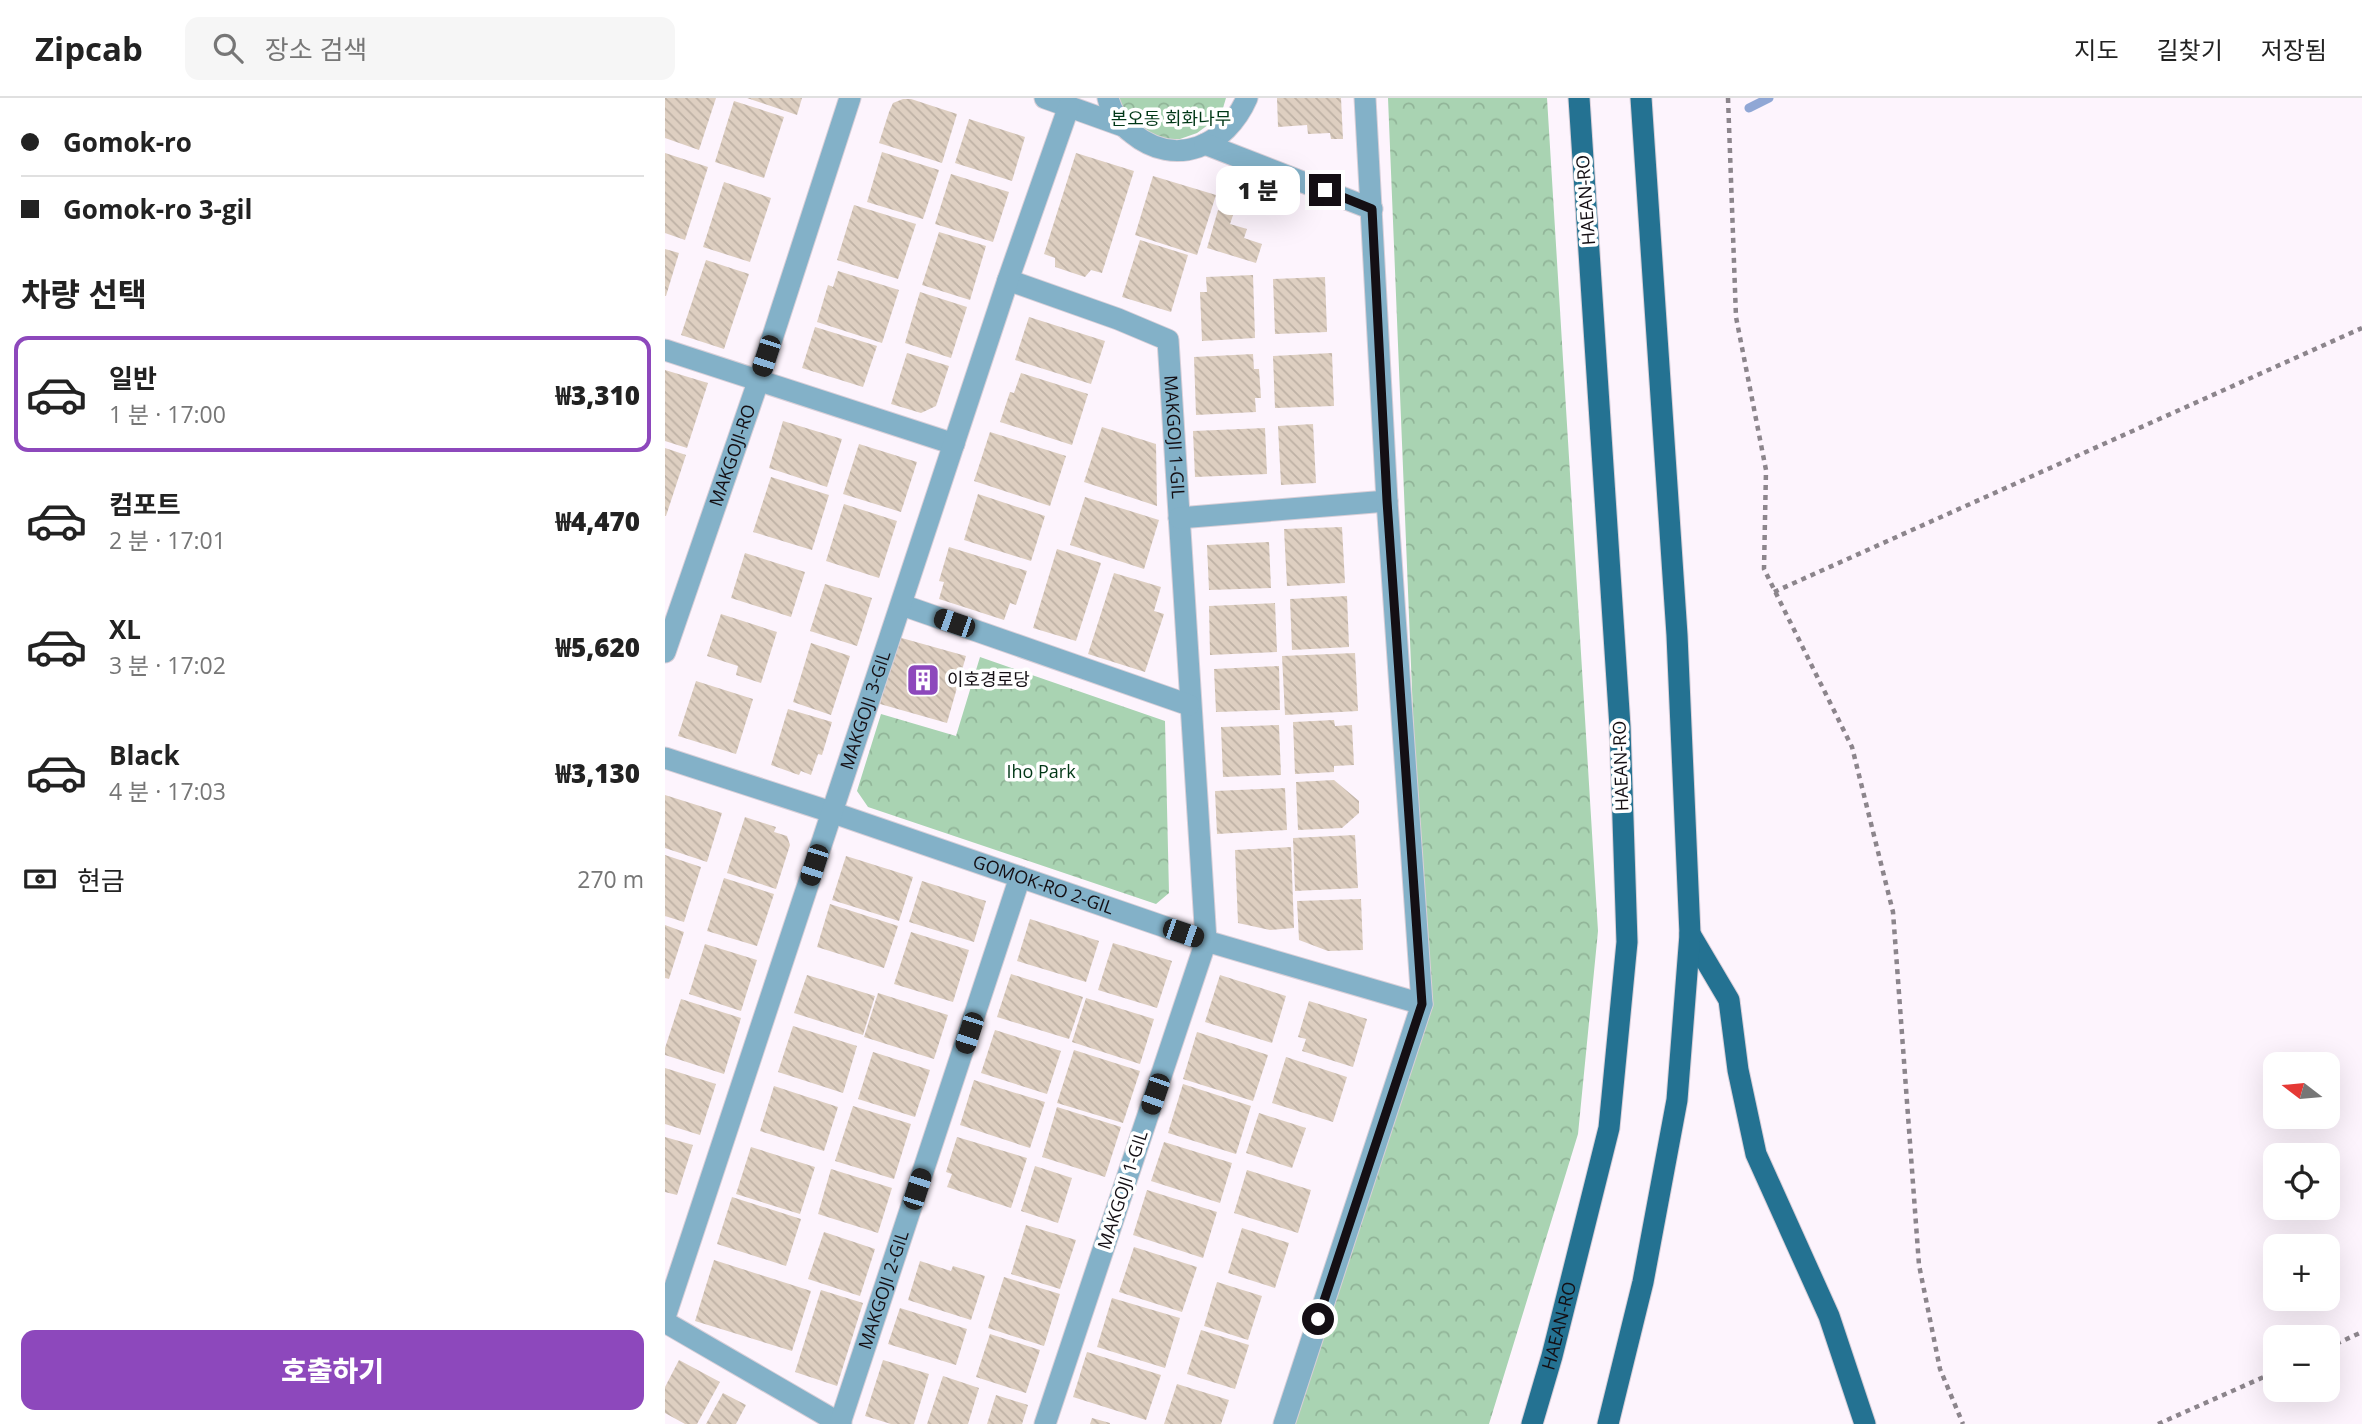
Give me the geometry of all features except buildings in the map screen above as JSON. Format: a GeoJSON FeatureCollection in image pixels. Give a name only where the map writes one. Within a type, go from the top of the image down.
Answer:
{"type":"FeatureCollection","features":[{"type":"Feature","properties":{"kind":"main road","name":"HAEAN-RO"},"geometry":{"type":"LineString","coordinates":[[1532,1424],[1552,1356],[1609,1128],[1627,942],[1620,727],[1579,98]]}},
{"type":"Feature","properties":{"kind":"main road"},"geometry":{"type":"LineString","coordinates":[[1608,1424],[1643,1282],[1677,1100],[1691,934],[1677,635],[1641,98]]}},
{"type":"Feature","properties":{"kind":"main road"},"geometry":{"type":"LineString","coordinates":[[1691,934],[1729,1000],[1738,1070],[1756,1154],[1829,1317],[1865,1424]]}},
{"type":"Feature","properties":{"kind":"street","name":"MAKGOJI-RO"},"geometry":{"type":"LineString","coordinates":[[665,652],[758,382],[850,98]]}},
{"type":"Feature","properties":{"kind":"street"},"geometry":{"type":"LineString","coordinates":[[1045,98],[1122,126],[1142,142],[1162,149],[1185,151],[1206,144],[1224,133],[1239,116],[1247,98]]}},
{"type":"Feature","properties":{"kind":"street"},"geometry":{"type":"LineString","coordinates":[[1108,98],[1122,126]]}},
{"type":"Feature","properties":{"kind":"street"},"geometry":{"type":"LineString","coordinates":[[1284,1424],[1422,1004],[1387,501],[1365,98]]}},
{"type":"Feature","properties":{"kind":"street","name":"MAKGOJI 3-GIL"},"geometry":{"type":"LineString","coordinates":[[665,1319],[1008,280],[1069,106]]}},
{"type":"Feature","properties":{"kind":"street"},"geometry":{"type":"LineString","coordinates":[[1206,144],[1372,209]]}},
{"type":"Feature","properties":{"kind":"street","name":"MAKGOJI 1-GIL"},"geometry":{"type":"LineString","coordinates":[[1008,280],[1118,319],[1168,340],[1206,941],[1045,1424]]}},
{"type":"Feature","properties":{"kind":"street"},"geometry":{"type":"LineString","coordinates":[[665,350],[954,444]]}},
{"type":"Feature","properties":{"kind":"street"},"geometry":{"type":"LineString","coordinates":[[1179,518],[1387,501]]}},
{"type":"Feature","properties":{"kind":"street"},"geometry":{"type":"LineString","coordinates":[[901,604],[1189,705]]}},
{"type":"Feature","properties":{"kind":"street","name":"GOMOK-RO 2-GIL"},"geometry":{"type":"LineString","coordinates":[[665,758],[1206,941],[1422,1004]]}},
{"type":"Feature","properties":{"kind":"street","name":"MAKGOJI 2-GIL"},"geometry":{"type":"LineString","coordinates":[[841,1424],[1020,877]]}},
{"type":"Feature","properties":{"kind":"street"},"geometry":{"type":"LineString","coordinates":[[665,1319],[841,1424]]}},
{"type":"Feature","properties":{"kind":"path"},"geometry":{"type":"LineString","coordinates":[[1728,98],[1736,317],[1766,470],[1764,569],[1852,747],[1893,912],[1919,1265],[1940,1368],[1963,1424]]}},
{"type":"Feature","properties":{"kind":"path"},"geometry":{"type":"LineString","coordinates":[[1775,592],[2362,328]]}},
{"type":"Feature","properties":{"kind":"path"},"geometry":{"type":"LineString","coordinates":[[2340,1342],[2362,1332]]}},
{"type":"Feature","properties":{"kind":"path"},"geometry":{"type":"LineString","coordinates":[[2158,1424],[2263,1377]]}},
{"type":"Feature","properties":{"kind":"green space","name":"본오동 회화나무"},"geometry":{"type":"Polygon","coordinates":[[[1116,98],[1226,98],[1223,108],[1212,122],[1197,133],[1180,139],[1161,139],[1129,122],[1116,98]]]}},
{"type":"Feature","properties":{"kind":"green space"},"geometry":{"type":"Polygon","coordinates":[[[1388,98],[1547,98],[1598,931],[1578,1134],[1489,1424],[1291,1424],[1425,1010],[1388,98]]]}},
{"type":"Feature","properties":{"kind":"green space","name":"Iho Park"},"geometry":{"type":"Polygon","coordinates":[[[980,657],[1165,721],[1169,893],[1156,904],[868,807],[857,791],[881,714],[956,736],[980,657]]]}},
{"type":"Feature","properties":{"kind":"waterway"},"geometry":{"type":"LineString","coordinates":[[1749,108],[1769,98]]}},
{"type":"Feature","properties":{"kind":"place","name":"이호경로당"},"geometry":{"type":"Point","coordinates":[923,680]}},
{"type":"Feature","properties":{"kind":"route"},"geometry":{"type":"LineString","coordinates":[[1318,1319],[1422,1004],[1387,501],[1372,209],[1325,190]]}}]}
